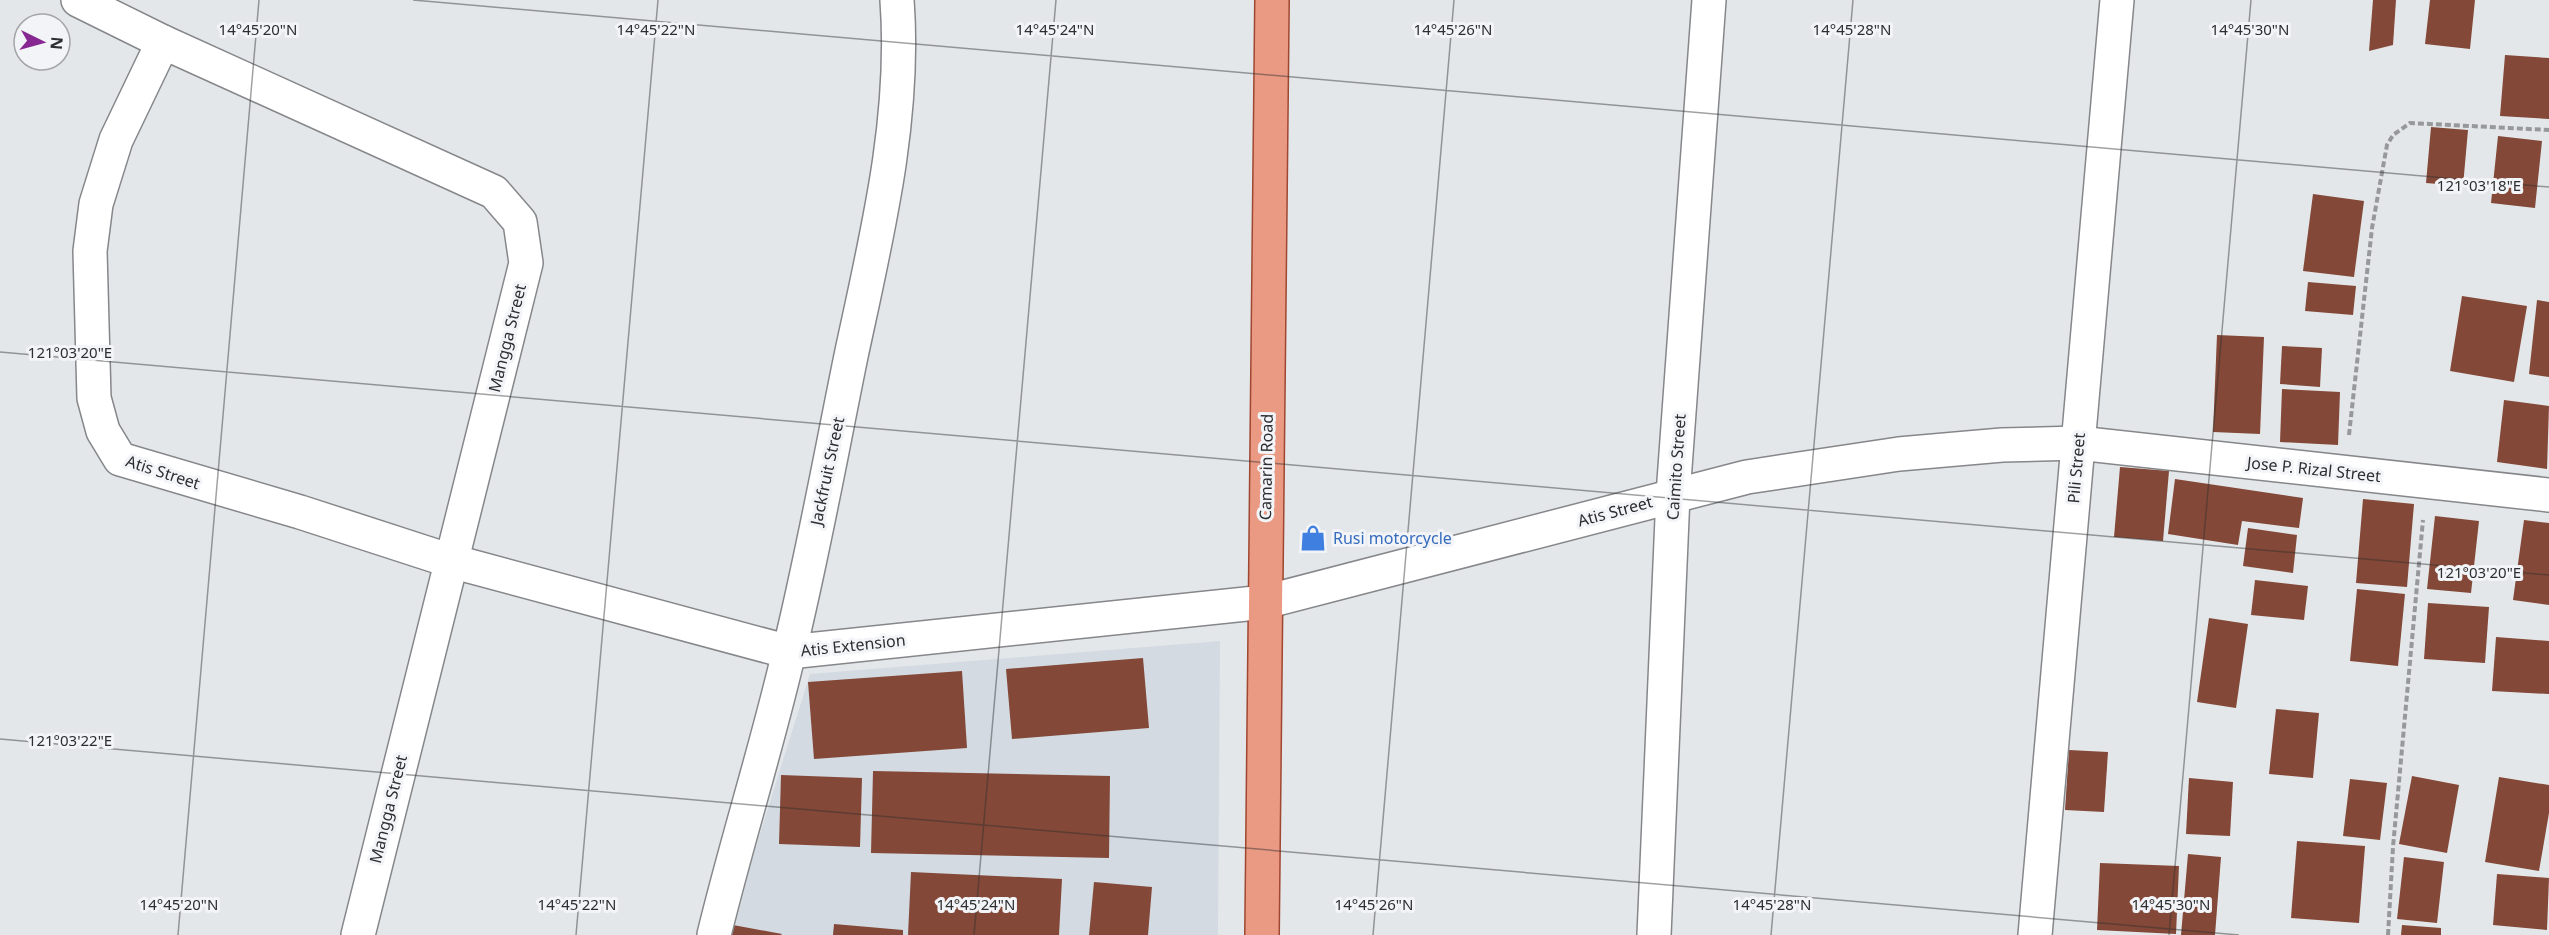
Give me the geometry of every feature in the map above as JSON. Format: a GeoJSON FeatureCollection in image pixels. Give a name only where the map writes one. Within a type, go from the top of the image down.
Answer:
{"type":"FeatureCollection","features":[{"type":"Feature","properties":{"kind":"main road","name":"Camarin Road"},"geometry":{"type":"LineString","coordinates":[[1262,935],[1272,0]]}},
{"type":"Feature","properties":{"kind":"street","name":"Mangga Street"},"geometry":{"type":"LineString","coordinates":[[78,0],[163,42],[494,192],[520,222],[526,263],[358,935]]}},
{"type":"Feature","properties":{"kind":"street","name":"Jackfruit Street"},"geometry":{"type":"LineString","coordinates":[[714,935],[789,652],[873,254],[889,166],[897,101],[897,0]]}},
{"type":"Feature","properties":{"kind":"street","name":"Caimito Street"},"geometry":{"type":"LineString","coordinates":[[1654,935],[1673,495],[1709,0]]}},
{"type":"Feature","properties":{"kind":"street","name":"Pili Street"},"geometry":{"type":"LineString","coordinates":[[2035,935],[2117,0]]}},
{"type":"Feature","properties":{"kind":"street","name":"Atis Street"},"geometry":{"type":"LineString","coordinates":[[163,42],[116,140],[96,204],[90,251],[94,398],[103,431],[120,459],[300,512],[451,561]]}},
{"type":"Feature","properties":{"kind":"street","name":"Atis Street"},"geometry":{"type":"LineString","coordinates":[[1265,602],[1747,477],[1899,454],[2002,445],[2078,443]]}},
{"type":"Feature","properties":{"kind":"street","name":"Jose P. Rizal Street"},"geometry":{"type":"LineString","coordinates":[[2078,443],[2549,495]]}},
{"type":"Feature","properties":{"kind":"street","name":"Atis Extension"},"geometry":{"type":"LineString","coordinates":[[451,561],[789,652],[1265,602]]}},
{"type":"Feature","properties":{"kind":"path"},"geometry":{"type":"LineString","coordinates":[[2345,472],[2372,228],[2387,146],[2393,135],[2410,123],[2549,130]]}},
{"type":"Feature","properties":{"kind":"path"},"geometry":{"type":"LineString","coordinates":[[2388,935],[2393,847],[2426,481]]}},
{"type":"Feature","properties":{"kind":"shaded area"},"geometry":{"type":"Polygon","coordinates":[[[1220,641],[1218,935],[733,935],[753,856],[810,674],[1220,641]]]}},
{"type":"Feature","properties":{"kind":"building"},"geometry":{"type":"Polygon","coordinates":[[[2373,0],[2396,0],[2393,45],[2369,51],[2373,0]]]}},
{"type":"Feature","properties":{"kind":"building"},"geometry":{"type":"Polygon","coordinates":[[[2430,0],[2475,0],[2470,49],[2425,44],[2430,0]]]}},
{"type":"Feature","properties":{"kind":"building"},"geometry":{"type":"Polygon","coordinates":[[[2505,55],[2549,58],[2549,119],[2500,116],[2505,55]]]}},
{"type":"Feature","properties":{"kind":"building"},"geometry":{"type":"Polygon","coordinates":[[[2431,127],[2468,130],[2463,186],[2426,183],[2431,127]]]}},
{"type":"Feature","properties":{"kind":"building"},"geometry":{"type":"Polygon","coordinates":[[[2498,136],[2542,141],[2535,208],[2491,203],[2498,136]]]}},
{"type":"Feature","properties":{"kind":"building"},"geometry":{"type":"Polygon","coordinates":[[[2313,194],[2364,201],[2354,277],[2303,271],[2313,194]]]}},
{"type":"Feature","properties":{"kind":"building"},"geometry":{"type":"Polygon","coordinates":[[[2308,282],[2356,286],[2353,315],[2305,311],[2308,282]]]}},
{"type":"Feature","properties":{"kind":"building"},"geometry":{"type":"Polygon","coordinates":[[[2462,296],[2527,306],[2514,382],[2450,371],[2462,296]]]}},
{"type":"Feature","properties":{"kind":"building"},"geometry":{"type":"Polygon","coordinates":[[[2537,300],[2549,302],[2549,377],[2529,374],[2537,300]]]}},
{"type":"Feature","properties":{"kind":"building"},"geometry":{"type":"Polygon","coordinates":[[[2217,335],[2264,337],[2260,434],[2213,432],[2217,335]]]}},
{"type":"Feature","properties":{"kind":"building"},"geometry":{"type":"Polygon","coordinates":[[[2282,346],[2322,348],[2320,387],[2280,384],[2282,346]]]}},
{"type":"Feature","properties":{"kind":"building"},"geometry":{"type":"Polygon","coordinates":[[[2282,389],[2340,392],[2338,445],[2280,442],[2282,389]]]}},
{"type":"Feature","properties":{"kind":"building"},"geometry":{"type":"Polygon","coordinates":[[[2504,400],[2549,406],[2547,469],[2497,462],[2504,400]]]}},
{"type":"Feature","properties":{"kind":"building"},"geometry":{"type":"Polygon","coordinates":[[[2120,467],[2169,471],[2163,541],[2114,537],[2120,467]]]}},
{"type":"Feature","properties":{"kind":"building"},"geometry":{"type":"Polygon","coordinates":[[[2175,479],[2303,498],[2299,528],[2242,521],[2238,545],[2168,534],[2175,479]]]}},
{"type":"Feature","properties":{"kind":"building"},"geometry":{"type":"Polygon","coordinates":[[[2363,499],[2414,504],[2407,587],[2356,583],[2363,499]]]}},
{"type":"Feature","properties":{"kind":"building"},"geometry":{"type":"Polygon","coordinates":[[[2435,516],[2479,521],[2471,593],[2427,589],[2435,516]]]}},
{"type":"Feature","properties":{"kind":"building"},"geometry":{"type":"Polygon","coordinates":[[[2524,520],[2549,523],[2549,605],[2513,600],[2524,520]]]}},
{"type":"Feature","properties":{"kind":"building"},"geometry":{"type":"Polygon","coordinates":[[[2248,528],[2297,535],[2293,573],[2243,566],[2248,528]]]}},
{"type":"Feature","properties":{"kind":"building"},"geometry":{"type":"Polygon","coordinates":[[[2255,580],[2308,586],[2304,620],[2251,615],[2255,580]]]}},
{"type":"Feature","properties":{"kind":"building"},"geometry":{"type":"Polygon","coordinates":[[[2357,589],[2405,594],[2398,666],[2350,661],[2357,589]]]}},
{"type":"Feature","properties":{"kind":"building"},"geometry":{"type":"Polygon","coordinates":[[[2428,603],[2489,607],[2485,663],[2424,659],[2428,603]]]}},
{"type":"Feature","properties":{"kind":"building"},"geometry":{"type":"Polygon","coordinates":[[[2209,618],[2248,624],[2236,708],[2197,702],[2209,618]]]}},
{"type":"Feature","properties":{"kind":"building"},"geometry":{"type":"Polygon","coordinates":[[[2496,637],[2549,641],[2549,694],[2492,691],[2496,637]]]}},
{"type":"Feature","properties":{"kind":"building"},"geometry":{"type":"Polygon","coordinates":[[[1143,658],[1149,728],[1012,739],[1006,669],[1143,658]]]}},
{"type":"Feature","properties":{"kind":"building"},"geometry":{"type":"Polygon","coordinates":[[[962,671],[967,748],[814,759],[808,682],[962,671]]]}},
{"type":"Feature","properties":{"kind":"building"},"geometry":{"type":"Polygon","coordinates":[[[2276,709],[2319,713],[2313,778],[2269,774],[2276,709]]]}},
{"type":"Feature","properties":{"kind":"building"},"geometry":{"type":"Polygon","coordinates":[[[2069,750],[2108,752],[2104,812],[2065,810],[2069,750]]]}},
{"type":"Feature","properties":{"kind":"building"},"geometry":{"type":"Polygon","coordinates":[[[873,771],[1110,776],[1109,858],[871,853],[873,771]]]}},
{"type":"Feature","properties":{"kind":"building"},"geometry":{"type":"Polygon","coordinates":[[[781,775],[862,778],[860,847],[779,844],[781,775]]]}},
{"type":"Feature","properties":{"kind":"building"},"geometry":{"type":"Polygon","coordinates":[[[2412,776],[2459,785],[2447,853],[2399,844],[2412,776]]]}},
{"type":"Feature","properties":{"kind":"building"},"geometry":{"type":"Polygon","coordinates":[[[2499,777],[2549,785],[2549,813],[2539,871],[2485,862],[2499,777]]]}},
{"type":"Feature","properties":{"kind":"building"},"geometry":{"type":"Polygon","coordinates":[[[2189,778],[2233,782],[2230,836],[2186,834],[2189,778]]]}},
{"type":"Feature","properties":{"kind":"building"},"geometry":{"type":"Polygon","coordinates":[[[2350,779],[2387,783],[2380,840],[2343,836],[2350,779]]]}},
{"type":"Feature","properties":{"kind":"building"},"geometry":{"type":"Polygon","coordinates":[[[2297,841],[2365,846],[2359,923],[2291,918],[2297,841]]]}},
{"type":"Feature","properties":{"kind":"building"},"geometry":{"type":"Polygon","coordinates":[[[2188,854],[2221,857],[2215,935],[2181,935],[2188,854]]]}},
{"type":"Feature","properties":{"kind":"building"},"geometry":{"type":"Polygon","coordinates":[[[2404,857],[2444,862],[2437,923],[2397,919],[2404,857]]]}},
{"type":"Feature","properties":{"kind":"building"},"geometry":{"type":"Polygon","coordinates":[[[2100,863],[2179,866],[2176,934],[2097,930],[2100,863]]]}},
{"type":"Feature","properties":{"kind":"building"},"geometry":{"type":"Polygon","coordinates":[[[911,872],[1062,879],[1059,935],[908,935],[911,872]]]}},
{"type":"Feature","properties":{"kind":"building"},"geometry":{"type":"Polygon","coordinates":[[[2497,874],[2549,878],[2547,930],[2493,925],[2497,874]]]}},
{"type":"Feature","properties":{"kind":"building"},"geometry":{"type":"Polygon","coordinates":[[[1094,882],[1152,887],[1148,935],[1089,935],[1094,882]]]}},
{"type":"Feature","properties":{"kind":"building"},"geometry":{"type":"Polygon","coordinates":[[[834,924],[903,930],[903,935],[833,935],[834,924]]]}},
{"type":"Feature","properties":{"kind":"building"},"geometry":{"type":"Polygon","coordinates":[[[733,925],[782,934],[731,935],[733,925]]]}},
{"type":"Feature","properties":{"kind":"building"},"geometry":{"type":"Polygon","coordinates":[[[2402,925],[2441,928],[2441,935],[2401,935],[2402,925]]]}},
{"type":"Feature","properties":{"kind":"place","name":"Rusi motorcycle"},"geometry":{"type":"Point","coordinates":[1313,538]}}]}
